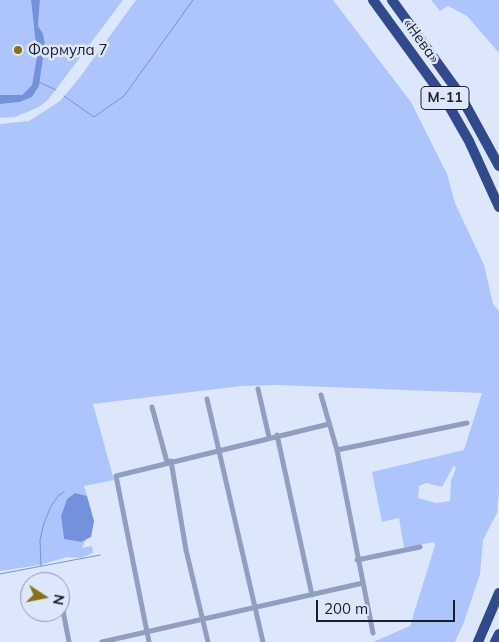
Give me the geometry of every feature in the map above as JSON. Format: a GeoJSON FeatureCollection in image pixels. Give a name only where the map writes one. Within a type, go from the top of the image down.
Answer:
{"type":"FeatureCollection","features":[{"type":"Feature","properties":{"kind":"highway","name":"«Нева»"},"geometry":{"type":"LineString","coordinates":[[373,0],[445,99],[469,141],[499,207]]}},
{"type":"Feature","properties":{"kind":"highway","name":"«Нева»"},"geometry":{"type":"LineString","coordinates":[[392,0],[459,92],[499,166]]}},
{"type":"Feature","properties":{"kind":"highway"},"geometry":{"type":"LineString","coordinates":[[478,642],[499,593]]}},
{"type":"Feature","properties":{"kind":"highway"},"geometry":{"type":"LineString","coordinates":[[495,642],[499,634]]}},
{"type":"Feature","properties":{"kind":"street"},"geometry":{"type":"LineString","coordinates":[[258,389],[269,437]]}},
{"type":"Feature","properties":{"kind":"street"},"geometry":{"type":"LineString","coordinates":[[321,394],[337,450],[357,560],[373,633]]}},
{"type":"Feature","properties":{"kind":"street"},"geometry":{"type":"LineString","coordinates":[[207,399],[263,642]]}},
{"type":"Feature","properties":{"kind":"street"},"geometry":{"type":"LineString","coordinates":[[152,407],[169,462],[186,550],[208,642]]}},
{"type":"Feature","properties":{"kind":"street"},"geometry":{"type":"LineString","coordinates":[[337,450],[467,423]]}},
{"type":"Feature","properties":{"kind":"street"},"geometry":{"type":"LineString","coordinates":[[149,642],[116,476],[269,437],[329,424]]}},
{"type":"Feature","properties":{"kind":"street"},"geometry":{"type":"LineString","coordinates":[[278,435],[312,595]]}},
{"type":"Feature","properties":{"kind":"street"},"geometry":{"type":"LineString","coordinates":[[357,560],[420,547]]}},
{"type":"Feature","properties":{"kind":"street"},"geometry":{"type":"LineString","coordinates":[[102,642],[148,634],[203,618],[363,583]]}},
{"type":"Feature","properties":{"kind":"street"},"geometry":{"type":"LineString","coordinates":[[65,622],[69,642]]}},
{"type":"Feature","properties":{"kind":"shaded area","name":"Формула 7"},"geometry":{"type":"Polygon","coordinates":[[[0,0],[31,0],[37,56],[32,85],[22,95],[0,95],[0,0]]]}},
{"type":"Feature","properties":{"kind":"shaded area"},"geometry":{"type":"Polygon","coordinates":[[[31,0],[40,0],[38,26],[43,34],[45,45],[39,86],[32,97],[20,102],[0,104],[0,95],[22,95],[32,85],[37,56],[31,0]]]}},
{"type":"Feature","properties":{"kind":"shaded area"},"geometry":{"type":"Polygon","coordinates":[[[40,0],[123,0],[48,100],[39,107],[15,117],[0,118],[0,104],[20,102],[32,97],[39,86],[45,45],[38,26],[40,0]]]}},
{"type":"Feature","properties":{"kind":"shaded area"},"geometry":{"type":"Polygon","coordinates":[[[136,0],[333,0],[411,102],[447,174],[455,203],[484,265],[493,304],[499,311],[499,493],[497,513],[483,540],[480,574],[464,622],[455,642],[373,642],[410,626],[435,545],[434,542],[404,548],[399,518],[382,522],[372,472],[464,450],[482,393],[276,385],[241,386],[93,404],[114,480],[84,486],[87,496],[75,493],[67,499],[61,516],[64,539],[81,542],[86,539],[82,548],[92,546],[93,553],[81,558],[67,557],[40,565],[0,571],[0,124],[29,121],[60,101],[80,77],[136,0]],[[454,465],[442,487],[426,483],[419,486],[418,498],[436,503],[450,501],[451,481],[456,468],[454,465]]]}},
{"type":"Feature","properties":{"kind":"shaded area"},"geometry":{"type":"Polygon","coordinates":[[[431,0],[499,0],[499,53],[467,16],[448,6],[440,11],[431,0]]]}},
{"type":"Feature","properties":{"kind":"shaded area"},"geometry":{"type":"Polygon","coordinates":[[[75,493],[87,496],[94,521],[91,537],[81,542],[64,539],[61,516],[67,499],[75,493]]]}},
{"type":"Feature","properties":{"kind":"waterway"},"geometry":{"type":"LineString","coordinates":[[64,96],[94,117],[124,96],[193,0]]}},
{"type":"Feature","properties":{"kind":"waterway"},"geometry":{"type":"LineString","coordinates":[[39,82],[56,90]]}},
{"type":"Feature","properties":{"kind":"waterway"},"geometry":{"type":"LineString","coordinates":[[41,566],[40,540],[44,523],[51,506],[59,495],[64,492]]}},
{"type":"Feature","properties":{"kind":"waterway"},"geometry":{"type":"LineString","coordinates":[[0,574],[100,555]]}},
{"type":"Feature","properties":{"kind":"place","name":"Формула 7"},"geometry":{"type":"Point","coordinates":[18,50]}}]}
